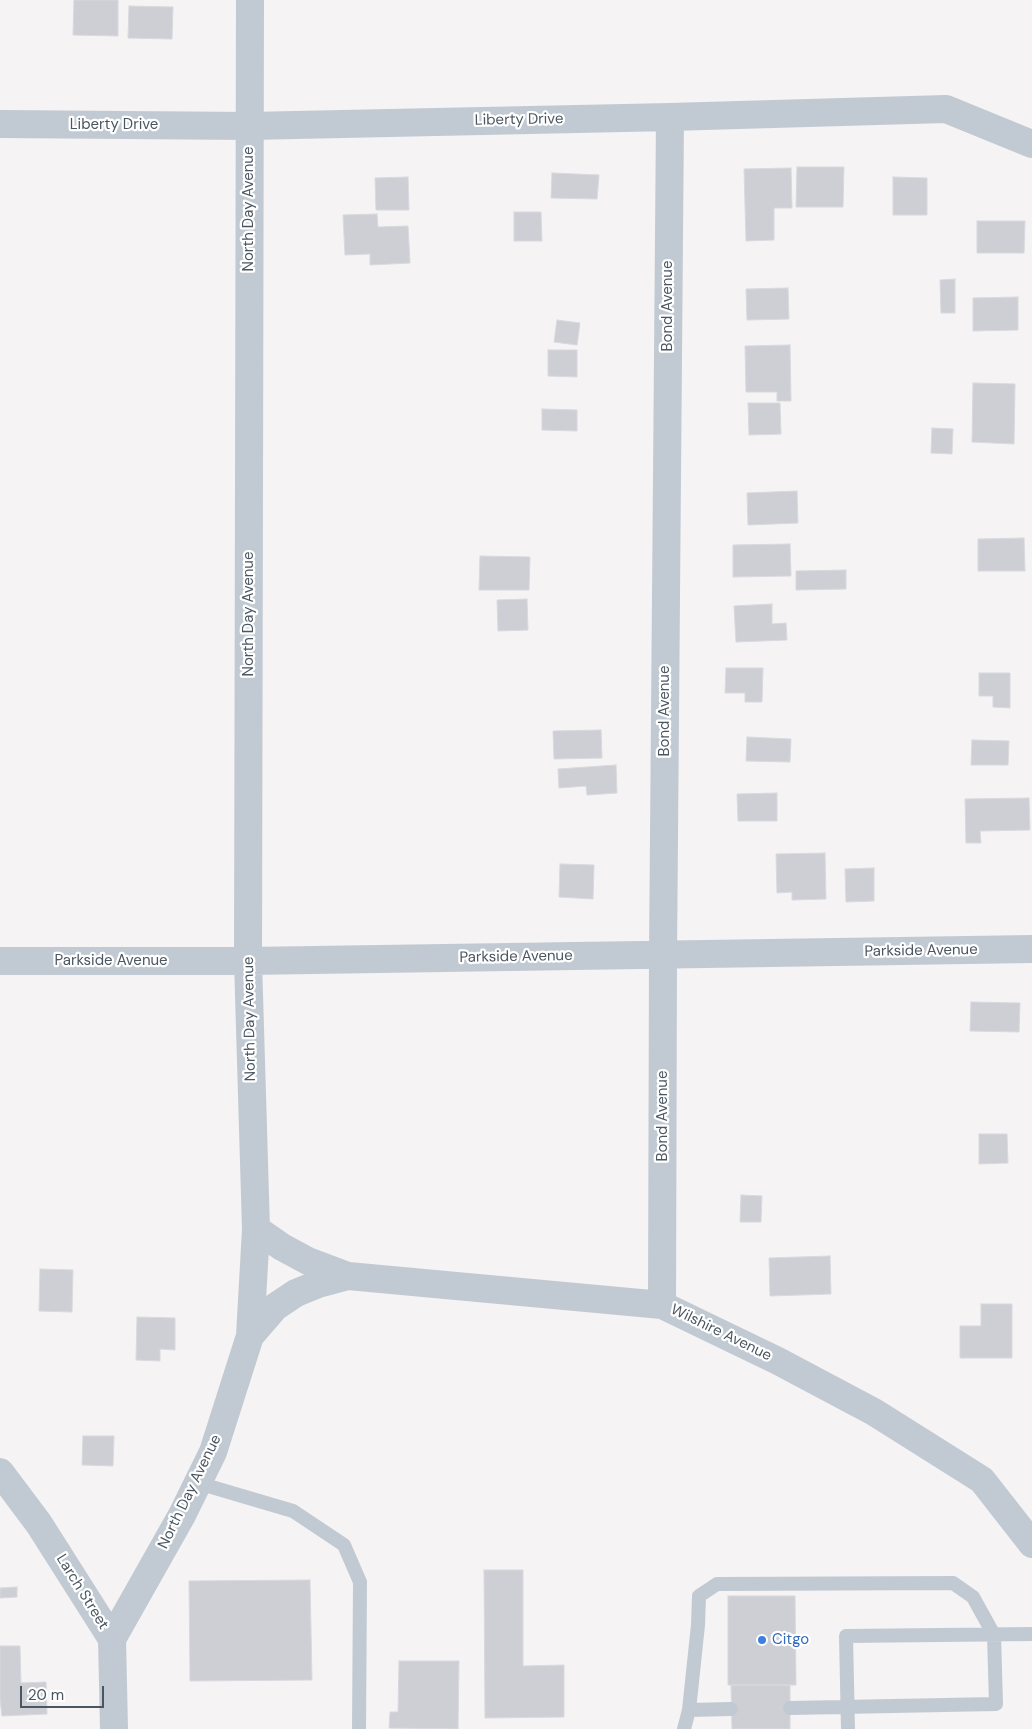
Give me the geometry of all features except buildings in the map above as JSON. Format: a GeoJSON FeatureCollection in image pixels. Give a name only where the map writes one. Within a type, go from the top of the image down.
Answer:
{"type":"FeatureCollection","features":[{"type":"Feature","properties":{"kind":"street","name":"North Day Avenue"},"geometry":{"type":"LineString","coordinates":[[112,1639],[182,1515],[213,1452],[250,1336],[256,1228],[248,961],[250,0]]}},
{"type":"Feature","properties":{"kind":"street","name":"Liberty Drive"},"geometry":{"type":"LineString","coordinates":[[0,124],[250,126],[946,109],[1032,144]]}},
{"type":"Feature","properties":{"kind":"street","name":"Bond Avenue"},"geometry":{"type":"LineString","coordinates":[[662,1305],[670,117]]}},
{"type":"Feature","properties":{"kind":"street","name":"Parkside Avenue"},"geometry":{"type":"LineString","coordinates":[[0,961],[248,961],[1032,949]]}},
{"type":"Feature","properties":{"kind":"street"},"geometry":{"type":"LineString","coordinates":[[256,1228],[282,1247],[348,1276]]}},
{"type":"Feature","properties":{"kind":"street","name":"North Day Avenue"},"geometry":{"type":"LineString","coordinates":[[250,1336],[275,1307],[296,1293],[318,1284],[348,1276]]}},
{"type":"Feature","properties":{"kind":"street","name":"Wilshire Avenue"},"geometry":{"type":"LineString","coordinates":[[348,1276],[662,1305],[778,1361],[874,1412],[982,1480],[1032,1544]]}},
{"type":"Feature","properties":{"kind":"street","name":"Larch Street"},"geometry":{"type":"LineString","coordinates":[[0,1472],[39,1524],[112,1639],[114,1729]]}},
{"type":"Feature","properties":{"kind":"lane"},"geometry":{"type":"LineString","coordinates":[[198,1483],[292,1511],[344,1544],[360,1582],[359,1729]]}},
{"type":"Feature","properties":{"kind":"lane"},"geometry":{"type":"LineString","coordinates":[[684,1729],[689,1710],[700,1596],[717,1584],[953,1583],[973,1596],[994,1635],[996,1704],[790,1708]]}},
{"type":"Feature","properties":{"kind":"lane"},"geometry":{"type":"LineString","coordinates":[[848,1729],[846,1636],[1032,1634]]}},
{"type":"Feature","properties":{"kind":"lane"},"geometry":{"type":"LineString","coordinates":[[689,1710],[732,1709]]}},
{"type":"Feature","properties":{"kind":"place","name":"Citgo"},"geometry":{"type":"Point","coordinates":[762,1640]}}]}
